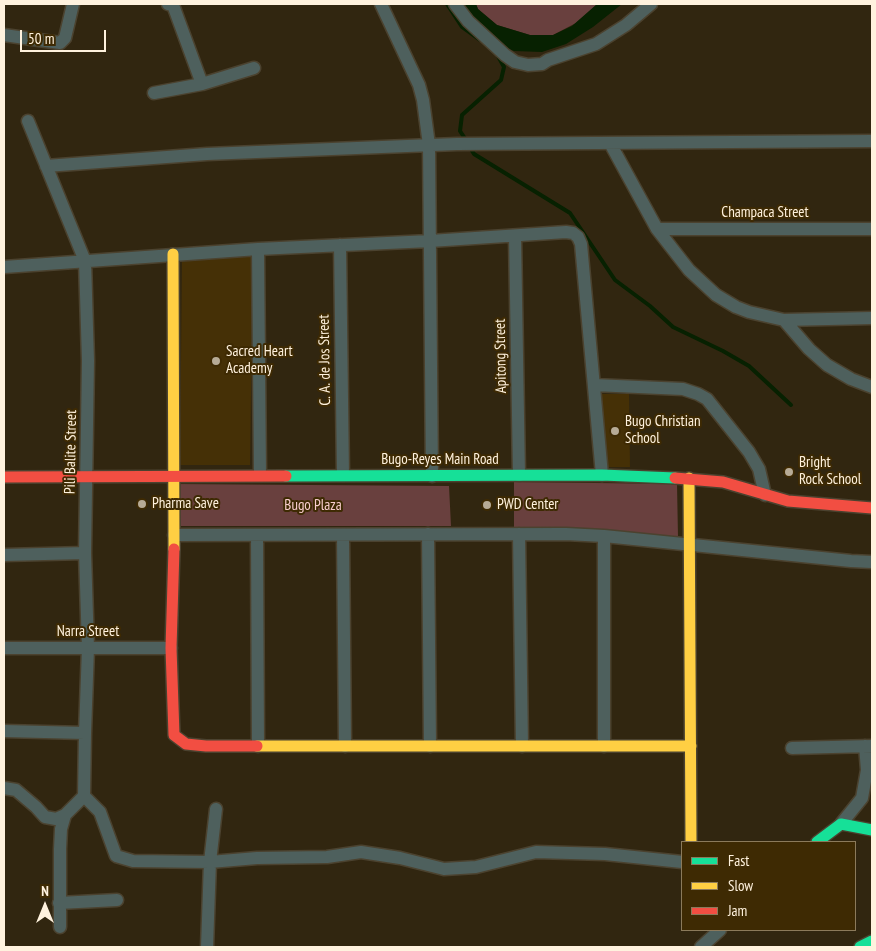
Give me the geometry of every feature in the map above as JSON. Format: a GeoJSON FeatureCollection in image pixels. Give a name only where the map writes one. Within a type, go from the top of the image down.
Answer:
{"type":"FeatureCollection","features":[{"type":"Feature","properties":{"kind":"street"},"geometry":{"type":"LineString","coordinates":[[4,35],[60,42],[65,38],[73,4]]}},
{"type":"Feature","properties":{"kind":"street"},"geometry":{"type":"LineString","coordinates":[[168,4],[174,5],[202,84]]}},
{"type":"Feature","properties":{"kind":"street"},"geometry":{"type":"LineString","coordinates":[[381,4],[419,85],[429,145],[432,476]]}},
{"type":"Feature","properties":{"kind":"street"},"geometry":{"type":"LineString","coordinates":[[454,4],[505,55],[516,62],[528,65],[542,64],[548,60],[596,44],[626,26],[651,4]]}},
{"type":"Feature","properties":{"kind":"street"},"geometry":{"type":"LineString","coordinates":[[154,93],[202,84],[254,68]]}},
{"type":"Feature","properties":{"kind":"street","name":"Pili Balite Street"},"geometry":{"type":"LineString","coordinates":[[28,120],[86,261],[88,361],[86,553],[88,648],[84,733],[84,796]]}},
{"type":"Feature","properties":{"kind":"street"},"geometry":{"type":"LineString","coordinates":[[46,166],[207,154],[457,144],[872,141]]}},
{"type":"Feature","properties":{"kind":"street"},"geometry":{"type":"LineString","coordinates":[[610,143],[657,229],[689,270],[716,295],[736,307],[749,312],[784,320],[872,318]]}},
{"type":"Feature","properties":{"kind":"street","name":"Champaca Street"},"geometry":{"type":"LineString","coordinates":[[657,229],[872,229]]}},
{"type":"Feature","properties":{"kind":"street"},"geometry":{"type":"LineString","coordinates":[[4,267],[173,254],[573,233],[578,237],[581,244],[602,475]]}},
{"type":"Feature","properties":{"kind":"street","name":"Apitong Street"},"geometry":{"type":"LineString","coordinates":[[515,236],[520,475]]}},
{"type":"Feature","properties":{"kind":"street","name":"C. A. de Jos Street"},"geometry":{"type":"LineString","coordinates":[[340,245],[343,475]]}},
{"type":"Feature","properties":{"kind":"street"},"geometry":{"type":"LineString","coordinates":[[258,249],[260,475]]}},
{"type":"Feature","properties":{"kind":"street"},"geometry":{"type":"LineString","coordinates":[[173,254],[174,536],[171,648],[174,735],[186,744],[195,746],[691,746]]}},
{"type":"Feature","properties":{"kind":"street"},"geometry":{"type":"LineString","coordinates":[[784,320],[809,349],[827,365],[851,379],[872,387]]}},
{"type":"Feature","properties":{"kind":"street"},"geometry":{"type":"LineString","coordinates":[[594,386],[683,389],[707,399],[749,452],[759,469],[765,495]]}},
{"type":"Feature","properties":{"kind":"street","name":"Bugo-Reyes Main Road"},"geometry":{"type":"LineString","coordinates":[[4,476],[602,475],[689,478],[723,482],[788,501],[872,508]]}},
{"type":"Feature","properties":{"kind":"street"},"geometry":{"type":"LineString","coordinates":[[689,478],[692,841]]}},
{"type":"Feature","properties":{"kind":"street"},"geometry":{"type":"LineString","coordinates":[[174,536],[428,534],[604,536],[872,562]]}},
{"type":"Feature","properties":{"kind":"street"},"geometry":{"type":"LineString","coordinates":[[428,534],[430,746]]}},
{"type":"Feature","properties":{"kind":"street"},"geometry":{"type":"LineString","coordinates":[[518,534],[522,746]]}},
{"type":"Feature","properties":{"kind":"street"},"geometry":{"type":"LineString","coordinates":[[257,535],[258,746]]}},
{"type":"Feature","properties":{"kind":"street"},"geometry":{"type":"LineString","coordinates":[[343,535],[345,746]]}},
{"type":"Feature","properties":{"kind":"street"},"geometry":{"type":"LineString","coordinates":[[604,536],[604,746]]}},
{"type":"Feature","properties":{"kind":"street"},"geometry":{"type":"LineString","coordinates":[[4,555],[86,553]]}},
{"type":"Feature","properties":{"kind":"street","name":"Narra Street"},"geometry":{"type":"LineString","coordinates":[[4,648],[171,648]]}},
{"type":"Feature","properties":{"kind":"street"},"geometry":{"type":"LineString","coordinates":[[4,731],[84,733]]}},
{"type":"Feature","properties":{"kind":"street"},"geometry":{"type":"LineString","coordinates":[[792,748],[869,746],[862,798],[840,824],[817,841]]}},
{"type":"Feature","properties":{"kind":"street"},"geometry":{"type":"LineString","coordinates":[[4,788],[16,790],[45,817],[56,819],[65,816]]}},
{"type":"Feature","properties":{"kind":"street"},"geometry":{"type":"LineString","coordinates":[[60,927],[61,829],[65,816],[84,796],[100,812],[116,856],[133,861],[210,862],[257,858],[327,857],[361,852],[400,858],[444,869],[476,866],[536,852],[605,854],[681,862]]}},
{"type":"Feature","properties":{"kind":"street"},"geometry":{"type":"LineString","coordinates":[[207,947],[210,862],[216,809]]}},
{"type":"Feature","properties":{"kind":"street"},"geometry":{"type":"LineString","coordinates":[[840,824],[872,830]]}},
{"type":"Feature","properties":{"kind":"street"},"geometry":{"type":"LineString","coordinates":[[59,903],[117,900]]}},
{"type":"Feature","properties":{"kind":"street"},"geometry":{"type":"LineString","coordinates":[[701,947],[719,931]]}},
{"type":"Feature","properties":{"kind":"street"},"geometry":{"type":"LineString","coordinates":[[860,947],[872,941]]}},
{"type":"Feature","properties":{"kind":"shaded area"},"geometry":{"type":"Polygon","coordinates":[[[460,4],[476,4],[478,9],[497,25],[530,35],[553,35],[572,26],[597,4],[622,4],[593,27],[566,44],[542,52],[514,51],[488,40],[460,4]]]}},
{"type":"Feature","properties":{"kind":"shaded area","name":"Sacred Heart Academy"},"geometry":{"type":"Polygon","coordinates":[[[253,255],[250,465],[180,465],[182,257],[253,255]]]}},
{"type":"Feature","properties":{"kind":"shaded area","name":"Bugo Christian School"},"geometry":{"type":"Polygon","coordinates":[[[597,394],[629,394],[630,467],[602,467],[597,394]]]}},
{"type":"Feature","properties":{"kind":"green space"},"geometry":{"type":"Polygon","coordinates":[[[476,4],[598,4],[576,23],[553,35],[530,35],[497,25],[478,9],[476,4]]]}},
{"type":"Feature","properties":{"kind":"green space"},"geometry":{"type":"Polygon","coordinates":[[[514,482],[677,484],[678,537],[514,527],[514,482]]]}},
{"type":"Feature","properties":{"kind":"green space","name":"Bugo Plaza"},"geometry":{"type":"Polygon","coordinates":[[[175,484],[449,486],[451,526],[176,526],[175,484]]]}},
{"type":"Feature","properties":{"kind":"waterway"},"geometry":{"type":"LineString","coordinates":[[447,4],[462,27],[480,40]]}},
{"type":"Feature","properties":{"kind":"waterway"},"geometry":{"type":"LineString","coordinates":[[466,140],[460,131],[462,115],[501,80],[504,67],[498,56]]}},
{"type":"Feature","properties":{"kind":"waterway"},"geometry":{"type":"LineString","coordinates":[[469,146],[474,154],[570,213],[615,280],[650,306],[673,327],[749,366],[791,405]]}},
{"type":"Feature","properties":{"kind":"traffic: fast"},"geometry":{"type":"LineString","coordinates":[[286,476],[602,475],[675,478]]}},
{"type":"Feature","properties":{"kind":"traffic: fast"},"geometry":{"type":"LineString","coordinates":[[818,841],[841,824],[872,830]]}},
{"type":"Feature","properties":{"kind":"traffic: fast"},"geometry":{"type":"LineString","coordinates":[[860,947],[872,941]]}},
{"type":"Feature","properties":{"kind":"traffic: slow"},"geometry":{"type":"LineString","coordinates":[[173,254],[174,549]]}},
{"type":"Feature","properties":{"kind":"traffic: slow"},"geometry":{"type":"LineString","coordinates":[[689,478],[691,841]]}},
{"type":"Feature","properties":{"kind":"traffic: slow"},"geometry":{"type":"LineString","coordinates":[[257,746],[691,746]]}},
{"type":"Feature","properties":{"kind":"traffic: jam"},"geometry":{"type":"LineString","coordinates":[[4,477],[286,476]]}},
{"type":"Feature","properties":{"kind":"traffic: jam"},"geometry":{"type":"LineString","coordinates":[[675,478],[723,482],[788,501],[872,508]]}},
{"type":"Feature","properties":{"kind":"traffic: jam"},"geometry":{"type":"LineString","coordinates":[[174,549],[171,648],[174,735],[186,744],[257,746]]}},
{"type":"Feature","properties":{"kind":"place","name":"Sacred Heart Academy"},"geometry":{"type":"Point","coordinates":[216,361]}},
{"type":"Feature","properties":{"kind":"place","name":"Bugo Christian School"},"geometry":{"type":"Point","coordinates":[615,431]}},
{"type":"Feature","properties":{"kind":"place","name":"Bright Rock School"},"geometry":{"type":"Point","coordinates":[789,472]}},
{"type":"Feature","properties":{"kind":"place","name":"Pharma Save"},"geometry":{"type":"Point","coordinates":[142,504]}},
{"type":"Feature","properties":{"kind":"place","name":"PWD Center"},"geometry":{"type":"Point","coordinates":[487,505]}}]}
